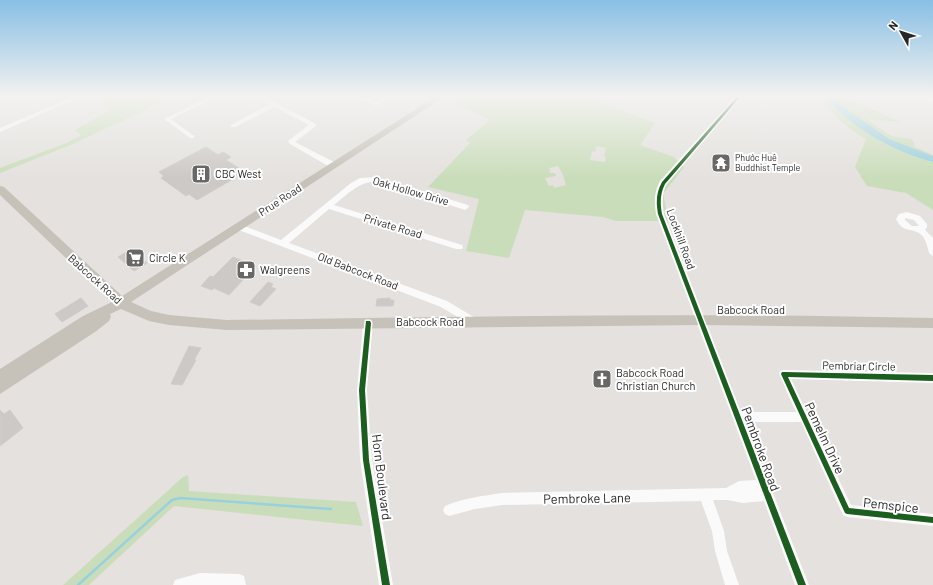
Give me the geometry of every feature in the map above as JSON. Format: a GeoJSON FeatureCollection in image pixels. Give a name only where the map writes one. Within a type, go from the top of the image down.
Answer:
{"type":"FeatureCollection","features":[{"type":"Feature","properties":{"kind":"main road","name":"Prue Road"},"geometry":{"type":"LineString","coordinates":[[0,376],[87,320],[121,303],[397,124]]}},
{"type":"Feature","properties":{"kind":"main road","name":"Babcock Road"},"geometry":{"type":"LineString","coordinates":[[0,189],[121,303],[149,316],[191,324],[227,326],[368,323],[701,320],[933,323]]}},
{"type":"Feature","properties":{"kind":"main road","name":"Prue Road"},"geometry":{"type":"LineString","coordinates":[[0,388],[91,328],[121,303]]}},
{"type":"Feature","properties":{"kind":"street"},"geometry":{"type":"LineString","coordinates":[[0,130],[13,124]]}},
{"type":"Feature","properties":{"kind":"street"},"geometry":{"type":"LineString","coordinates":[[174,124],[192,137]]}},
{"type":"Feature","properties":{"kind":"street"},"geometry":{"type":"LineString","coordinates":[[313,124],[314,125],[291,141],[292,143],[334,165]]}},
{"type":"Feature","properties":{"kind":"street","name":"Lockhill Road"},"geometry":{"type":"LineString","coordinates":[[701,320],[660,214],[658,198],[660,190],[666,180],[714,124]]}},
{"type":"Feature","properties":{"kind":"street","name":"Oak Hollow Drive"},"geometry":{"type":"LineString","coordinates":[[283,243],[354,185],[368,179],[376,179],[465,207]]}},
{"type":"Feature","properties":{"kind":"street","name":"Private Road"},"geometry":{"type":"LineString","coordinates":[[328,206],[459,247]]}},
{"type":"Feature","properties":{"kind":"street","name":"Old Babcock Road"},"geometry":{"type":"LineString","coordinates":[[239,227],[444,304],[474,322]]}},
{"type":"Feature","properties":{"kind":"street"},"geometry":{"type":"LineString","coordinates":[[919,229],[930,240],[933,253]]}},
{"type":"Feature","properties":{"kind":"street","name":"Pembroke Road"},"geometry":{"type":"LineString","coordinates":[[701,320],[764,490],[802,585]]}},
{"type":"Feature","properties":{"kind":"street","name":"Horn Boulevard"},"geometry":{"type":"LineString","coordinates":[[368,323],[362,390],[366,460],[386,585]]}},
{"type":"Feature","properties":{"kind":"street","name":"Pembriar Circle"},"geometry":{"type":"LineString","coordinates":[[784,374],[933,378]]}},
{"type":"Feature","properties":{"kind":"street","name":"Pemelm Drive"},"geometry":{"type":"LineString","coordinates":[[784,374],[847,511]]}},
{"type":"Feature","properties":{"kind":"street"},"geometry":{"type":"LineString","coordinates":[[738,417],[803,417]]}},
{"type":"Feature","properties":{"kind":"street","name":"Pembroke Lane"},"geometry":{"type":"LineString","coordinates":[[449,510],[475,503],[502,499],[727,494],[743,497],[764,490]]}},
{"type":"Feature","properties":{"kind":"street"},"geometry":{"type":"LineString","coordinates":[[706,495],[718,531],[721,551],[732,585]]}},
{"type":"Feature","properties":{"kind":"street","name":"Pemspice"},"geometry":{"type":"LineString","coordinates":[[847,511],[933,520]]}},
{"type":"Feature","properties":{"kind":"street"},"geometry":{"type":"LineString","coordinates":[[180,585],[200,580],[239,583]]}},
{"type":"Feature","properties":{"kind":"green space"},"geometry":{"type":"Polygon","coordinates":[[[85,124],[115,124],[73,144],[0,173],[0,168],[69,142],[81,135],[75,130],[85,124]]]}},
{"type":"Feature","properties":{"kind":"green space"},"geometry":{"type":"Polygon","coordinates":[[[485,124],[654,124],[640,145],[674,157],[684,167],[663,194],[669,221],[616,221],[603,217],[525,210],[509,258],[466,251],[479,199],[428,187],[470,143],[466,140],[485,124]],[[596,146],[595,152],[592,151],[590,160],[605,162],[606,157],[604,157],[606,148],[596,146]],[[558,166],[549,168],[550,173],[555,173],[556,176],[545,178],[549,186],[553,185],[554,188],[566,185],[558,166]]]}},
{"type":"Feature","properties":{"kind":"green space"},"geometry":{"type":"Polygon","coordinates":[[[845,124],[874,124],[891,136],[912,139],[915,147],[933,155],[933,210],[906,193],[867,186],[855,167],[866,139],[845,124]]]}},
{"type":"Feature","properties":{"kind":"green space"},"geometry":{"type":"Polygon","coordinates":[[[188,475],[189,491],[356,502],[363,526],[174,506],[89,585],[63,585],[183,477],[188,475]]]}},
{"type":"Feature","properties":{"kind":"building","name":"CBC West"},"geometry":{"type":"Polygon","coordinates":[[[206,147],[218,155],[223,152],[231,157],[226,160],[245,172],[197,200],[189,194],[186,196],[161,178],[164,176],[159,172],[206,147]]]}},
{"type":"Feature","properties":{"kind":"building"},"geometry":{"type":"Polygon","coordinates":[[[131,249],[147,263],[134,271],[118,257],[131,249]]]}},
{"type":"Feature","properties":{"kind":"building","name":"Walgreens"},"geometry":{"type":"Polygon","coordinates":[[[233,257],[256,266],[229,295],[214,288],[212,290],[201,286],[210,276],[213,277],[233,257]]]}},
{"type":"Feature","properties":{"kind":"building"},"geometry":{"type":"Polygon","coordinates":[[[268,282],[273,284],[271,287],[276,289],[260,306],[250,302],[268,282]]]}},
{"type":"Feature","properties":{"kind":"building"},"geometry":{"type":"Polygon","coordinates":[[[81,298],[88,306],[62,322],[55,314],[81,298]]]}},
{"type":"Feature","properties":{"kind":"building"},"geometry":{"type":"Polygon","coordinates":[[[390,298],[390,300],[394,300],[393,306],[376,306],[377,299],[390,298]]]}},
{"type":"Feature","properties":{"kind":"building"},"geometry":{"type":"Polygon","coordinates":[[[189,346],[201,348],[194,360],[196,360],[182,385],[171,384],[189,346]]]}},
{"type":"Feature","properties":{"kind":"building"},"geometry":{"type":"Polygon","coordinates":[[[0,410],[4,414],[10,410],[23,428],[0,446],[0,410]]]}},
{"type":"Feature","properties":{"kind":"waterway"},"geometry":{"type":"LineString","coordinates":[[862,124],[886,141],[933,159]]}},
{"type":"Feature","properties":{"kind":"waterway"},"geometry":{"type":"LineString","coordinates":[[78,585],[172,500],[180,498],[331,509]]}},
{"type":"Feature","properties":{"kind":"cycle path"},"geometry":{"type":"LineString","coordinates":[[714,124],[663,183],[659,194],[659,210],[802,585]]}},
{"type":"Feature","properties":{"kind":"cycle path"},"geometry":{"type":"LineString","coordinates":[[368,323],[362,390],[366,460],[386,585]]}},
{"type":"Feature","properties":{"kind":"cycle path"},"geometry":{"type":"LineString","coordinates":[[933,378],[784,374],[847,511],[933,520]]}},
{"type":"Feature","properties":{"kind":"place","name":"Phước Huệ Buddhist Temple"},"geometry":{"type":"Point","coordinates":[721,163]}},
{"type":"Feature","properties":{"kind":"place","name":"CBC West"},"geometry":{"type":"Point","coordinates":[201,174]}},
{"type":"Feature","properties":{"kind":"place","name":"Circle K"},"geometry":{"type":"Point","coordinates":[135,258]}},
{"type":"Feature","properties":{"kind":"place","name":"Walgreens"},"geometry":{"type":"Point","coordinates":[246,270]}},
{"type":"Feature","properties":{"kind":"place","name":"Babcock Road Christian Church"},"geometry":{"type":"Point","coordinates":[602,379]}}]}
